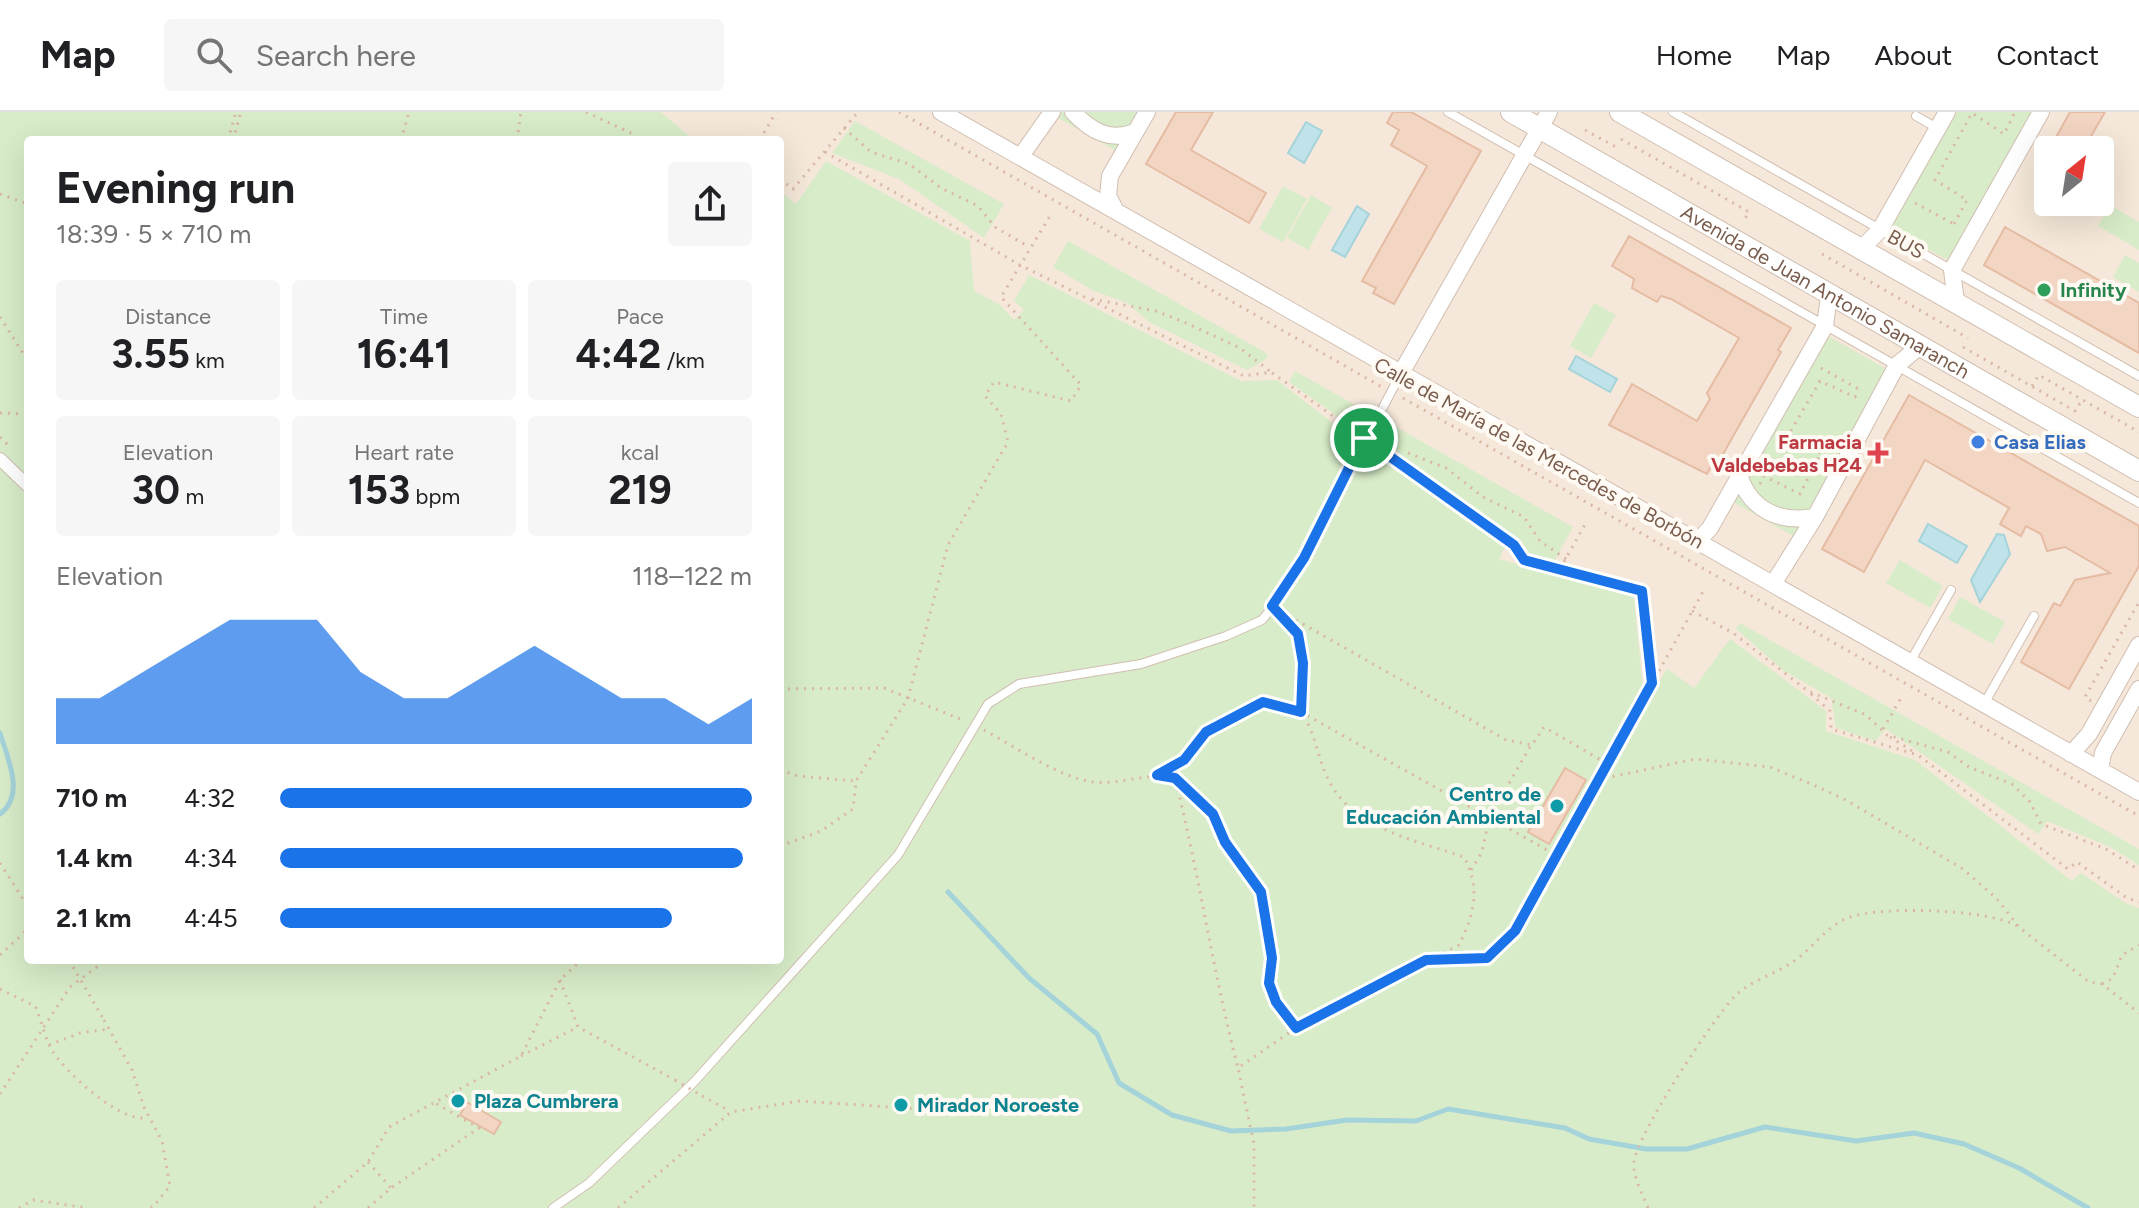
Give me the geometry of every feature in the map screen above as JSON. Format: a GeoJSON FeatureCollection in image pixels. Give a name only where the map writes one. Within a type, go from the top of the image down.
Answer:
{"type":"FeatureCollection","features":[{"type":"Feature","properties":{"kind":"street","name":"Calle de María de las Mercedes de Borbón"},"geometry":{"type":"LineString","coordinates":[[941,112],[2139,792]]}},
{"type":"Feature","properties":{"kind":"street"},"geometry":{"type":"LineString","coordinates":[[1021,156],[1030,149],[1052,112]]}},
{"type":"Feature","properties":{"kind":"street"},"geometry":{"type":"LineString","coordinates":[[1073,112],[1093,130],[1109,136],[1121,137],[1135,132]]}},
{"type":"Feature","properties":{"kind":"street"},"geometry":{"type":"LineString","coordinates":[[1116,211],[1107,186],[1147,112]]}},
{"type":"Feature","properties":{"kind":"street","name":"Avenida de Juan Antonio Samaranch"},"geometry":{"type":"LineString","coordinates":[[1511,112],[1544,120],[1829,296],[2139,471]]}},
{"type":"Feature","properties":{"kind":"street"},"geometry":{"type":"LineString","coordinates":[[1620,112],[2139,407]]}},
{"type":"Feature","properties":{"kind":"street"},"geometry":{"type":"LineString","coordinates":[[1862,248],[1880,230],[1947,112]]}},
{"type":"Feature","properties":{"kind":"street"},"geometry":{"type":"LineString","coordinates":[[1956,302],[1952,270],[2041,112]]}},
{"type":"Feature","properties":{"kind":"street"},"geometry":{"type":"LineString","coordinates":[[1400,375],[1544,120]]}},
{"type":"Feature","properties":{"kind":"street"},"geometry":{"type":"LineString","coordinates":[[1698,541],[1710,528],[1825,326],[1830,310],[1829,296]]}},
{"type":"Feature","properties":{"kind":"street"},"geometry":{"type":"LineString","coordinates":[[1773,584],[1815,517],[1897,365],[1920,346]]}},
{"type":"Feature","properties":{"kind":"street"},"geometry":{"type":"LineString","coordinates":[[0,459],[24,482]]}},
{"type":"Feature","properties":{"kind":"street"},"geometry":{"type":"LineString","coordinates":[[1740,477],[1752,500],[1782,518],[1815,517]]}},
{"type":"Feature","properties":{"kind":"street"},"geometry":{"type":"LineString","coordinates":[[2071,754],[2089,734],[2139,645]]}},
{"type":"Feature","properties":{"kind":"street"},"geometry":{"type":"LineString","coordinates":[[2100,770],[2103,753],[2139,689]]}},
{"type":"Feature","properties":{"kind":"lane"},"geometry":{"type":"LineString","coordinates":[[1448,112],[2139,503]]}},
{"type":"Feature","properties":{"kind":"lane","name":"BUS"},"geometry":{"type":"LineString","coordinates":[[1673,112],[2139,376]]}},
{"type":"Feature","properties":{"kind":"lane"},"geometry":{"type":"LineString","coordinates":[[1916,116],[1938,129]]}},
{"type":"Feature","properties":{"kind":"lane"},"geometry":{"type":"LineString","coordinates":[[553,1208],[589,1183],[694,1082],[898,855],[988,704],[1019,684],[1141,664],[1226,636],[1262,620],[1304,558],[1364,438],[1400,375]]}},
{"type":"Feature","properties":{"kind":"lane"},"geometry":{"type":"LineString","coordinates":[[1910,662],[1951,590]]}},
{"type":"Feature","properties":{"kind":"lane"},"geometry":{"type":"LineString","coordinates":[[1984,704],[2034,616]]}},
{"type":"Feature","properties":{"kind":"path"},"geometry":{"type":"LineString","coordinates":[[232,136],[238,112]]}},
{"type":"Feature","properties":{"kind":"path"},"geometry":{"type":"LineString","coordinates":[[402,136],[409,112]]}},
{"type":"Feature","properties":{"kind":"path"},"geometry":{"type":"LineString","coordinates":[[518,136],[521,112]]}},
{"type":"Feature","properties":{"kind":"path"},"geometry":{"type":"LineString","coordinates":[[586,112],[634,136]]}},
{"type":"Feature","properties":{"kind":"path"},"geometry":{"type":"LineString","coordinates":[[762,136],[776,112]]}},
{"type":"Feature","properties":{"kind":"path"},"geometry":{"type":"LineString","coordinates":[[784,182],[793,189],[858,112]]}},
{"type":"Feature","properties":{"kind":"path"},"geometry":{"type":"LineString","coordinates":[[899,112],[2139,816]]}},
{"type":"Feature","properties":{"kind":"path"},"geometry":{"type":"LineString","coordinates":[[1954,224],[1967,200],[1935,180],[1972,113],[2004,134],[2015,112]]}},
{"type":"Feature","properties":{"kind":"path"},"geometry":{"type":"LineString","coordinates":[[844,128],[871,152],[909,164],[941,188],[978,206],[995,227],[1031,248]]}},
{"type":"Feature","properties":{"kind":"path"},"geometry":{"type":"LineString","coordinates":[[1585,130],[1616,147]]}},
{"type":"Feature","properties":{"kind":"path"},"geometry":{"type":"LineString","coordinates":[[1621,139],[1749,212],[1743,222],[1755,229]]}},
{"type":"Feature","properties":{"kind":"path"},"geometry":{"type":"LineString","coordinates":[[825,152],[1020,265],[1244,376],[1271,372]]}},
{"type":"Feature","properties":{"kind":"path"},"geometry":{"type":"LineString","coordinates":[[1692,193],[1697,183]]}},
{"type":"Feature","properties":{"kind":"path"},"geometry":{"type":"LineString","coordinates":[[0,194],[24,203]]}},
{"type":"Feature","properties":{"kind":"path"},"geometry":{"type":"LineString","coordinates":[[1904,196],[1961,228]]}},
{"type":"Feature","properties":{"kind":"path"},"geometry":{"type":"LineString","coordinates":[[784,845],[821,831],[853,809],[856,781],[908,698],[948,545],[1008,442],[1001,414],[985,396],[994,382],[1071,401],[1081,385],[1001,297],[1050,216]]}},
{"type":"Feature","properties":{"kind":"path"},"geometry":{"type":"LineString","coordinates":[[1822,254],[1968,338]]}},
{"type":"Feature","properties":{"kind":"path"},"geometry":{"type":"LineString","coordinates":[[1086,297],[1156,311],[1240,348],[1514,545],[1524,560],[1642,591],[1652,683]]}},
{"type":"Feature","properties":{"kind":"path"},"geometry":{"type":"LineString","coordinates":[[0,318],[24,355]]}},
{"type":"Feature","properties":{"kind":"path"},"geometry":{"type":"LineString","coordinates":[[1959,354],[1974,329]]}},
{"type":"Feature","properties":{"kind":"path"},"geometry":{"type":"LineString","coordinates":[[1963,347],[2075,411],[2082,400]]}},
{"type":"Feature","properties":{"kind":"path"},"geometry":{"type":"LineString","coordinates":[[1810,362],[1866,394]]}},
{"type":"Feature","properties":{"kind":"path"},"geometry":{"type":"LineString","coordinates":[[2032,386],[2039,375],[2139,432]]}},
{"type":"Feature","properties":{"kind":"path"},"geometry":{"type":"LineString","coordinates":[[1752,500],[1764,476],[1800,494],[1821,453],[1789,434],[1820,381],[1855,397],[1859,390]]}},
{"type":"Feature","properties":{"kind":"path"},"geometry":{"type":"LineString","coordinates":[[0,413],[24,414]]}},
{"type":"Feature","properties":{"kind":"path"},"geometry":{"type":"LineString","coordinates":[[1408,453],[1446,468],[1483,497],[1524,517],[1540,541],[1566,559]]}},
{"type":"Feature","properties":{"kind":"path"},"geometry":{"type":"LineString","coordinates":[[1560,569],[1587,521]]}},
{"type":"Feature","properties":{"kind":"path"},"geometry":{"type":"LineString","coordinates":[[1435,959],[1487,958],[1515,931],[1705,588]]}},
{"type":"Feature","properties":{"kind":"path"},"geometry":{"type":"LineString","coordinates":[[2095,703],[2085,697],[2139,602]]}},
{"type":"Feature","properties":{"kind":"path"},"geometry":{"type":"LineString","coordinates":[[1238,1068],[1296,1028],[1459,945],[1476,902],[1471,870],[1464,857],[1390,832],[1359,816],[1335,791],[1321,762],[1312,727],[1301,712],[1303,663],[1298,634],[1272,606]]}},
{"type":"Feature","properties":{"kind":"path"},"geometry":{"type":"LineString","coordinates":[[1272,606],[1506,740],[1532,745]]}},
{"type":"Feature","properties":{"kind":"path"},"geometry":{"type":"LineString","coordinates":[[1692,611],[1733,633],[1808,691],[1830,711],[1831,729],[1918,755]]}},
{"type":"Feature","properties":{"kind":"path"},"geometry":{"type":"LineString","coordinates":[[784,689],[884,688],[975,725],[1090,782],[1116,783],[1157,775],[1184,760],[1206,732],[1263,702],[1301,712],[1556,855]]}},
{"type":"Feature","properties":{"kind":"path"},"geometry":{"type":"LineString","coordinates":[[1808,691],[1866,715],[1887,735],[2068,869],[2077,862],[2127,898],[2139,902]]}},
{"type":"Feature","properties":{"kind":"path"},"geometry":{"type":"LineString","coordinates":[[1883,730],[1901,698]]}},
{"type":"Feature","properties":{"kind":"path"},"geometry":{"type":"LineString","coordinates":[[1471,870],[1482,852],[1489,818],[1544,727],[1606,763]]}},
{"type":"Feature","properties":{"kind":"path"},"geometry":{"type":"LineString","coordinates":[[1887,735],[1948,752],[1969,767],[2000,777],[2030,802],[2041,824],[2106,849],[2139,870]]}},
{"type":"Feature","properties":{"kind":"path"},"geometry":{"type":"LineString","coordinates":[[1597,780],[1695,759],[1770,767],[1846,800],[1963,869],[1996,898],[2020,928]]}},
{"type":"Feature","properties":{"kind":"path"},"geometry":{"type":"LineString","coordinates":[[784,771],[798,776],[856,781]]}},
{"type":"Feature","properties":{"kind":"path"},"geometry":{"type":"LineString","coordinates":[[1157,775],[1175,778],[1213,814],[1225,842],[1261,892],[1272,958],[1269,983],[1276,1002],[1296,1028]]}},
{"type":"Feature","properties":{"kind":"path"},"geometry":{"type":"LineString","coordinates":[[1175,778],[1195,861],[1220,1005],[1238,1068],[1254,1144],[1254,1208]]}},
{"type":"Feature","properties":{"kind":"path"},"geometry":{"type":"LineString","coordinates":[[0,863],[24,901]]}},
{"type":"Feature","properties":{"kind":"path"},"geometry":{"type":"LineString","coordinates":[[1648,1208],[1634,1175],[1634,1163],[1642,1138],[1736,995],[1794,961],[1820,936],[1849,917],[1893,912],[1982,913],[2003,917],[2089,982],[2102,984],[2139,1013]]}},
{"type":"Feature","properties":{"kind":"path"},"geometry":{"type":"LineString","coordinates":[[0,955],[24,933]]}},
{"type":"Feature","properties":{"kind":"path"},"geometry":{"type":"LineString","coordinates":[[2102,984],[2113,978],[2122,955],[2139,945]]}},
{"type":"Feature","properties":{"kind":"path"},"geometry":{"type":"LineString","coordinates":[[71,964],[132,1070],[162,1141],[170,1186],[153,1207],[146,1208]]}},
{"type":"Feature","properties":{"kind":"path"},"geometry":{"type":"LineString","coordinates":[[0,1094],[43,1023],[70,987],[101,964]]}},
{"type":"Feature","properties":{"kind":"path"},"geometry":{"type":"LineString","coordinates":[[521,1056],[560,980],[577,964]]}},
{"type":"Feature","properties":{"kind":"path"},"geometry":{"type":"LineString","coordinates":[[560,980],[578,1027],[731,1112]]}},
{"type":"Feature","properties":{"kind":"path"},"geometry":{"type":"LineString","coordinates":[[0,989],[35,1006],[49,1045],[74,1075],[115,1110],[139,1119],[150,1117]]}},
{"type":"Feature","properties":{"kind":"path"},"geometry":{"type":"LineString","coordinates":[[314,1208],[368,1162],[389,1127],[578,1027]]}},
{"type":"Feature","properties":{"kind":"path"},"geometry":{"type":"LineString","coordinates":[[49,1045],[80,1033],[109,1029]]}},
{"type":"Feature","properties":{"kind":"path"},"geometry":{"type":"LineString","coordinates":[[618,1208],[731,1112],[800,1101],[921,1109]]}},
{"type":"Feature","properties":{"kind":"path"},"geometry":{"type":"LineString","coordinates":[[368,1208],[391,1188],[479,1128],[435,1103]]}},
{"type":"Feature","properties":{"kind":"path"},"geometry":{"type":"LineString","coordinates":[[368,1162],[391,1188]]}},
{"type":"Feature","properties":{"kind":"path"},"geometry":{"type":"LineString","coordinates":[[19,1208],[33,1200],[88,1208]]}},
{"type":"Feature","properties":{"kind":"shaded area"},"geometry":{"type":"Polygon","coordinates":[[[0,112],[2139,112],[2139,1208],[0,1208],[0,112]]]}},
{"type":"Feature","properties":{"kind":"green space"},"geometry":{"type":"Polygon","coordinates":[[[0,112],[661,112],[689,136],[24,136],[24,964],[784,964],[784,194],[796,204],[826,161],[970,241],[974,291],[999,304],[1014,320],[1024,310],[1014,301],[1029,275],[1241,381],[1277,380],[1361,445],[1505,547],[1499,559],[1634,597],[1642,681],[1654,689],[1667,669],[1694,688],[1730,639],[1826,711],[1826,731],[1915,760],[2072,881],[2081,873],[2125,903],[2139,908],[2139,1208],[0,1208],[0,112]]]}},
{"type":"Feature","properties":{"kind":"green space"},"geometry":{"type":"Polygon","coordinates":[[[1061,112],[1143,112],[1120,153],[1058,118],[1061,112]]]}},
{"type":"Feature","properties":{"kind":"green space"},"geometry":{"type":"Polygon","coordinates":[[[1954,112],[2036,112],[1951,262],[1889,227],[1954,112]]]}},
{"type":"Feature","properties":{"kind":"green space"},"geometry":{"type":"Polygon","coordinates":[[[855,121],[1004,204],[984,238],[899,179],[832,153],[855,121]]]}},
{"type":"Feature","properties":{"kind":"green space"},"geometry":{"type":"Polygon","coordinates":[[[1283,186],[1307,199],[1283,242],[1259,229],[1283,186]]]}},
{"type":"Feature","properties":{"kind":"green space"},"geometry":{"type":"Polygon","coordinates":[[[1311,195],[1332,208],[1308,250],[1287,238],[1311,195]]]}},
{"type":"Feature","properties":{"kind":"green space"},"geometry":{"type":"Polygon","coordinates":[[[2114,207],[2139,222],[2139,250],[2098,226],[2104,216],[2114,216],[2114,207]]]}},
{"type":"Feature","properties":{"kind":"green space"},"geometry":{"type":"Polygon","coordinates":[[[1068,241],[1268,354],[1265,360],[1247,370],[1149,322],[1127,303],[1094,291],[1053,267],[1068,241]]]}},
{"type":"Feature","properties":{"kind":"green space"},"geometry":{"type":"Polygon","coordinates":[[[2125,255],[2139,263],[2139,292],[2113,277],[2125,255]]]}},
{"type":"Feature","properties":{"kind":"green space"},"geometry":{"type":"Polygon","coordinates":[[[1594,303],[1616,315],[1591,358],[1570,346],[1594,303]]]}},
{"type":"Feature","properties":{"kind":"green space"},"geometry":{"type":"Polygon","coordinates":[[[1828,336],[1890,371],[1795,537],[1733,502],[1828,336]]]}},
{"type":"Feature","properties":{"kind":"green space"},"geometry":{"type":"Polygon","coordinates":[[[1295,371],[1357,406],[1347,423],[1289,382],[1295,371]]]}},
{"type":"Feature","properties":{"kind":"green space"},"geometry":{"type":"Polygon","coordinates":[[[1396,427],[1573,527],[1554,562],[1528,554],[1516,538],[1385,447],[1396,427]]]}},
{"type":"Feature","properties":{"kind":"green space"},"geometry":{"type":"Polygon","coordinates":[[[1900,560],[1943,586],[1930,608],[1886,583],[1900,560]]]}},
{"type":"Feature","properties":{"kind":"green space"},"geometry":{"type":"Polygon","coordinates":[[[1960,597],[2005,622],[1993,644],[1948,619],[1960,597]]]}},
{"type":"Feature","properties":{"kind":"green space"},"geometry":{"type":"Polygon","coordinates":[[[1740,623],[2139,849],[2139,865],[2110,847],[2047,821],[2038,834],[1886,729],[1875,741],[1836,728],[1831,698],[1783,670],[1736,629],[1740,623]]]}},
{"type":"Feature","properties":{"kind":"water"},"geometry":{"type":"Polygon","coordinates":[[[1306,122],[1322,131],[1304,163],[1288,153],[1306,122]]]}},
{"type":"Feature","properties":{"kind":"water"},"geometry":{"type":"Polygon","coordinates":[[[1357,206],[1369,214],[1345,257],[1332,250],[1357,206]]]}},
{"type":"Feature","properties":{"kind":"water"},"geometry":{"type":"Polygon","coordinates":[[[1576,356],[1617,379],[1610,392],[1569,369],[1576,356]]]}},
{"type":"Feature","properties":{"kind":"water"},"geometry":{"type":"Polygon","coordinates":[[[1928,524],[1967,546],[1957,563],[1919,541],[1928,524]]]}},
{"type":"Feature","properties":{"kind":"water"},"geometry":{"type":"Polygon","coordinates":[[[1997,534],[2004,535],[2010,554],[1980,602],[1971,580],[1997,534]]]}},
{"type":"Feature","properties":{"kind":"building"},"geometry":{"type":"Polygon","coordinates":[[[1176,112],[1213,112],[1191,150],[1266,193],[1249,223],[1146,164],[1176,112]]]}},
{"type":"Feature","properties":{"kind":"building"},"geometry":{"type":"Polygon","coordinates":[[[1393,112],[1411,112],[1481,151],[1394,304],[1373,293],[1376,288],[1362,281],[1427,166],[1391,145],[1399,130],[1387,123],[1393,112]]]}},
{"type":"Feature","properties":{"kind":"building"},"geometry":{"type":"Polygon","coordinates":[[[2070,112],[2105,112],[2091,136],[2057,136],[2070,112]]]}},
{"type":"Feature","properties":{"kind":"building"},"geometry":{"type":"Polygon","coordinates":[[[2005,227],[2139,303],[2139,353],[1984,265],[2005,227]]]}},
{"type":"Feature","properties":{"kind":"building"},"geometry":{"type":"Polygon","coordinates":[[[1629,236],[1791,328],[1778,350],[1781,352],[1718,463],[1714,461],[1707,474],[1609,425],[1632,384],[1697,421],[1710,399],[1707,393],[1739,338],[1671,299],[1661,296],[1657,302],[1632,288],[1634,279],[1612,266],[1629,236]]]}},
{"type":"Feature","properties":{"kind":"building"},"geometry":{"type":"Polygon","coordinates":[[[1909,395],[2139,526],[2139,566],[2069,689],[2021,662],[2054,603],[2060,606],[2075,580],[2110,573],[2065,547],[2047,551],[2041,534],[2026,526],[2021,536],[2000,524],[2009,508],[1925,460],[1864,572],[1822,549],[1909,395]]]}},
{"type":"Feature","properties":{"kind":"building","name":"Centro de Educación Ambiental"},"geometry":{"type":"Polygon","coordinates":[[[1565,768],[1586,780],[1549,844],[1528,832],[1565,768]]]}},
{"type":"Feature","properties":{"kind":"building"},"geometry":{"type":"Polygon","coordinates":[[[467,1102],[501,1122],[494,1134],[460,1115],[467,1102]]]}},
{"type":"Feature","properties":{"kind":"waterway"},"geometry":{"type":"LineString","coordinates":[[0,733],[13,786],[8,806],[0,814]]}},
{"type":"Feature","properties":{"kind":"waterway"},"geometry":{"type":"LineString","coordinates":[[948,892],[1029,978],[1097,1034],[1119,1083],[1172,1115],[1231,1131],[1286,1129],[1347,1120],[1416,1121],[1448,1109],[1565,1128],[1589,1139],[1646,1149],[1687,1149],[1765,1127],[1856,1141],[1914,1133],[1964,1144],[2019,1168],[2088,1208]]}},
{"type":"Feature","properties":{"kind":"place","name":"Infinity"},"geometry":{"type":"Point","coordinates":[2044,290]}},
{"type":"Feature","properties":{"kind":"place","name":"Casa Elias"},"geometry":{"type":"Point","coordinates":[1978,442]}},
{"type":"Feature","properties":{"kind":"place","name":"Farmacia Valdebebas H24"},"geometry":{"type":"Point","coordinates":[1878,453]}},
{"type":"Feature","properties":{"kind":"place","name":"Centro de Educación Ambiental"},"geometry":{"type":"Point","coordinates":[1557,806]}},
{"type":"Feature","properties":{"kind":"place","name":"Plaza Cumbrera"},"geometry":{"type":"Point","coordinates":[458,1101]}},
{"type":"Feature","properties":{"kind":"place","name":"Mirador Noroeste"},"geometry":{"type":"Point","coordinates":[901,1105]}},
{"type":"Feature","properties":{"kind":"route"},"geometry":{"type":"LineString","coordinates":[[1364,438],[1514,545],[1524,560],[1642,591],[1652,683],[1515,931],[1487,958],[1426,960],[1296,1028],[1276,1002],[1269,983],[1272,958],[1261,892],[1225,842],[1213,814],[1175,778],[1157,775],[1184,760],[1206,732],[1263,702],[1301,712],[1303,663],[1298,634],[1272,606],[1304,558],[1364,438]]}}]}
